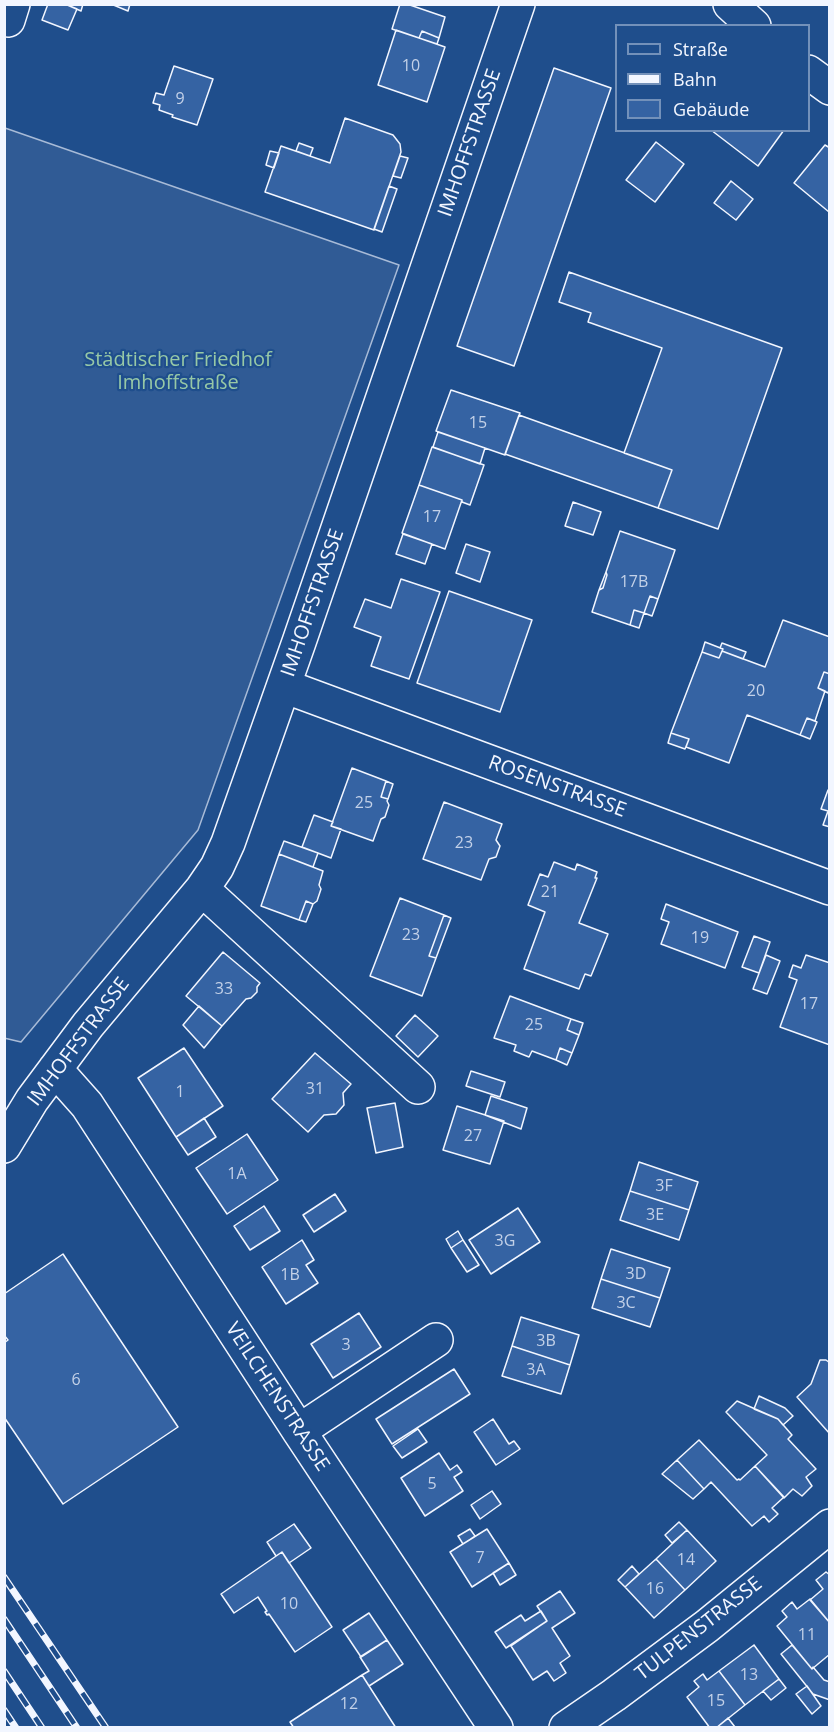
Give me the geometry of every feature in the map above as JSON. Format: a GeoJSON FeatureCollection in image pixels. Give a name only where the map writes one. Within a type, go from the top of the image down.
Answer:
{"type":"FeatureCollection","features":[{"type":"Feature","properties":{"kind":"street","name":"IMHOFFSTRASSE"},"geometry":{"type":"LineString","coordinates":[[4,1146],[32,1100],[88,1024],[202,889],[217,867],[228,843],[518,4]]}},
{"type":"Feature","properties":{"kind":"street"},"geometry":{"type":"LineString","coordinates":[[730,4],[752,24]]}},
{"type":"Feature","properties":{"kind":"street"},"geometry":{"type":"LineString","coordinates":[[810,73],[830,87]]}},
{"type":"Feature","properties":{"kind":"street","name":"ROSENSTRASSE"},"geometry":{"type":"LineString","coordinates":[[284,686],[830,888]]}},
{"type":"Feature","properties":{"kind":"street"},"geometry":{"type":"LineString","coordinates":[[202,889],[418,1087]]}},
{"type":"Feature","properties":{"kind":"street","name":"VEILCHENSTRASSE"},"geometry":{"type":"LineString","coordinates":[[55,1070],[87,1105],[496,1728]]}},
{"type":"Feature","properties":{"kind":"street"},"geometry":{"type":"LineString","coordinates":[[299,1431],[436,1340]]}},
{"type":"Feature","properties":{"kind":"street","name":"TULPENSTRASSE"},"geometry":{"type":"LineString","coordinates":[[566,1728],[707,1626],[830,1526]]}},
{"type":"Feature","properties":{"kind":"shaded area","name":"Städtischer Friedhof Imhoffstraße"},"geometry":{"type":"Polygon","coordinates":[[[5,128],[399,265],[198,830],[21,1042],[4,1038],[5,128]]]}},
{"type":"Feature","properties":{"kind":"building"},"geometry":{"type":"Polygon","coordinates":[[[48,4],[65,4],[77,9],[68,30],[42,20],[48,4]]]}},
{"type":"Feature","properties":{"kind":"building"},"geometry":{"type":"Polygon","coordinates":[[[65,4],[83,4],[81,11],[65,4]]]}},
{"type":"Feature","properties":{"kind":"building"},"geometry":{"type":"Polygon","coordinates":[[[111,4],[130,4],[128,11],[111,4]]]}},
{"type":"Feature","properties":{"kind":"building"},"geometry":{"type":"Polygon","coordinates":[[[400,4],[407,4],[445,17],[439,38],[422,31],[419,38],[392,29],[400,4]]]}},
{"type":"Feature","properties":{"kind":"building"},"geometry":{"type":"Polygon","coordinates":[[[396,30],[445,47],[427,102],[378,85],[396,30]]]}},
{"type":"Feature","properties":{"kind":"building"},"geometry":{"type":"Polygon","coordinates":[[[422,31],[439,38],[437,44],[419,38],[422,31]]]}},
{"type":"Feature","properties":{"kind":"building"},"geometry":{"type":"Polygon","coordinates":[[[174,66],[213,79],[197,125],[172,117],[173,115],[159,110],[160,105],[153,103],[156,93],[164,95],[174,66]]]}},
{"type":"Feature","properties":{"kind":"building"},"geometry":{"type":"Polygon","coordinates":[[[554,68],[611,88],[514,366],[457,346],[554,68]]]}},
{"type":"Feature","properties":{"kind":"building"},"geometry":{"type":"Polygon","coordinates":[[[345,118],[393,135],[400,144],[401,152],[374,230],[265,192],[281,146],[330,163],[345,118]]]}},
{"type":"Feature","properties":{"kind":"building"},"geometry":{"type":"Polygon","coordinates":[[[714,132],[783,132],[758,166],[714,132]]]}},
{"type":"Feature","properties":{"kind":"building"},"geometry":{"type":"Polygon","coordinates":[[[656,142],[684,164],[655,202],[626,180],[656,142]]]}},
{"type":"Feature","properties":{"kind":"building"},"geometry":{"type":"Polygon","coordinates":[[[299,143],[313,148],[310,156],[296,151],[299,143]]]}},
{"type":"Feature","properties":{"kind":"building"},"geometry":{"type":"Polygon","coordinates":[[[825,145],[830,148],[829,212],[794,183],[825,145]]]}},
{"type":"Feature","properties":{"kind":"building"},"geometry":{"type":"Polygon","coordinates":[[[270,151],[279,153],[274,168],[266,165],[270,151]]]}},
{"type":"Feature","properties":{"kind":"building"},"geometry":{"type":"Polygon","coordinates":[[[400,156],[408,158],[401,178],[393,176],[400,156]]]}},
{"type":"Feature","properties":{"kind":"building"},"geometry":{"type":"Polygon","coordinates":[[[731,181],[753,199],[736,220],[714,203],[731,181]]]}},
{"type":"Feature","properties":{"kind":"building"},"geometry":{"type":"Polygon","coordinates":[[[389,186],[397,189],[382,232],[374,229],[389,186]]]}},
{"type":"Feature","properties":{"kind":"building"},"geometry":{"type":"Polygon","coordinates":[[[569,272],[782,348],[718,529],[658,508],[672,470],[624,453],[662,348],[588,322],[591,313],[559,302],[569,272]]]}},
{"type":"Feature","properties":{"kind":"building"},"geometry":{"type":"Polygon","coordinates":[[[451,390],[520,413],[505,455],[436,431],[451,390]]]}},
{"type":"Feature","properties":{"kind":"building"},"geometry":{"type":"Polygon","coordinates":[[[519,415],[672,470],[658,508],[505,454],[519,415]]]}},
{"type":"Feature","properties":{"kind":"building"},"geometry":{"type":"Polygon","coordinates":[[[438,432],[485,448],[480,464],[433,447],[438,432]]]}},
{"type":"Feature","properties":{"kind":"building"},"geometry":{"type":"Polygon","coordinates":[[[432,447],[484,465],[470,505],[419,485],[432,447]]]}},
{"type":"Feature","properties":{"kind":"building"},"geometry":{"type":"Polygon","coordinates":[[[419,485],[462,500],[445,549],[402,533],[419,485]]]}},
{"type":"Feature","properties":{"kind":"building"},"geometry":{"type":"Polygon","coordinates":[[[573,502],[601,512],[593,535],[565,526],[573,502]]]}},
{"type":"Feature","properties":{"kind":"building"},"geometry":{"type":"Polygon","coordinates":[[[620,531],[675,550],[658,599],[650,596],[644,613],[634,610],[630,625],[592,612],[599,590],[603,588],[620,531]]]}},
{"type":"Feature","properties":{"kind":"building"},"geometry":{"type":"Polygon","coordinates":[[[403,534],[432,544],[425,564],[396,554],[403,534]]]}},
{"type":"Feature","properties":{"kind":"building"},"geometry":{"type":"Polygon","coordinates":[[[466,544],[490,552],[480,582],[456,573],[466,544]]]}},
{"type":"Feature","properties":{"kind":"building"},"geometry":{"type":"Polygon","coordinates":[[[606,572],[603,588],[599,590],[606,572]]]}},
{"type":"Feature","properties":{"kind":"building"},"geometry":{"type":"Polygon","coordinates":[[[401,579],[440,592],[409,679],[371,666],[381,637],[354,627],[365,599],[391,608],[401,579]]]}},
{"type":"Feature","properties":{"kind":"building"},"geometry":{"type":"Polygon","coordinates":[[[449,591],[532,620],[500,712],[417,683],[449,591]]]}},
{"type":"Feature","properties":{"kind":"building"},"geometry":{"type":"Polygon","coordinates":[[[650,596],[658,599],[652,616],[644,613],[650,596]]]}},
{"type":"Feature","properties":{"kind":"building"},"geometry":{"type":"Polygon","coordinates":[[[634,610],[644,613],[639,628],[630,625],[634,610]]]}},
{"type":"Feature","properties":{"kind":"building"},"geometry":{"type":"Polygon","coordinates":[[[783,620],[830,637],[830,674],[824,672],[818,688],[825,691],[815,721],[807,718],[800,735],[747,715],[729,763],[686,747],[689,739],[671,733],[702,652],[719,658],[722,651],[765,667],[783,620]]]}},
{"type":"Feature","properties":{"kind":"building"},"geometry":{"type":"Polygon","coordinates":[[[705,642],[723,649],[719,658],[702,652],[705,642]]]}},
{"type":"Feature","properties":{"kind":"building"},"geometry":{"type":"Polygon","coordinates":[[[722,643],[746,652],[743,659],[722,651],[723,649],[720,648],[722,643]]]}},
{"type":"Feature","properties":{"kind":"building"},"geometry":{"type":"Polygon","coordinates":[[[824,672],[830,674],[828,693],[818,688],[824,672]]]}},
{"type":"Feature","properties":{"kind":"building"},"geometry":{"type":"Polygon","coordinates":[[[807,718],[817,722],[810,739],[800,735],[807,718]]]}},
{"type":"Feature","properties":{"kind":"building"},"geometry":{"type":"Polygon","coordinates":[[[671,733],[689,739],[685,749],[668,743],[671,733]]]}},
{"type":"Feature","properties":{"kind":"building"},"geometry":{"type":"Polygon","coordinates":[[[352,768],[386,781],[381,797],[388,799],[389,805],[373,841],[331,826],[352,768]]]}},
{"type":"Feature","properties":{"kind":"building"},"geometry":{"type":"Polygon","coordinates":[[[386,781],[393,784],[388,799],[381,797],[386,781]]]}},
{"type":"Feature","properties":{"kind":"building"},"geometry":{"type":"Polygon","coordinates":[[[828,790],[830,791],[830,827],[823,825],[828,811],[821,809],[828,790]]]}},
{"type":"Feature","properties":{"kind":"building"},"geometry":{"type":"Polygon","coordinates":[[[444,802],[502,824],[496,840],[500,846],[496,857],[489,859],[481,880],[423,859],[444,802]]]}},
{"type":"Feature","properties":{"kind":"building"},"geometry":{"type":"Polygon","coordinates":[[[314,815],[333,822],[331,826],[341,829],[331,858],[302,847],[314,815]]]}},
{"type":"Feature","properties":{"kind":"building"},"geometry":{"type":"Polygon","coordinates":[[[284,841],[318,853],[313,867],[279,854],[284,841]]]}},
{"type":"Feature","properties":{"kind":"building"},"geometry":{"type":"Polygon","coordinates":[[[279,854],[323,871],[317,901],[313,904],[306,901],[299,920],[261,906],[279,854]]]}},
{"type":"Feature","properties":{"kind":"building"},"geometry":{"type":"Polygon","coordinates":[[[554,862],[575,870],[577,864],[597,872],[595,878],[597,878],[579,923],[608,934],[591,976],[585,974],[579,989],[524,969],[545,912],[528,905],[540,874],[548,877],[554,862]]]}},
{"type":"Feature","properties":{"kind":"building"},"geometry":{"type":"Polygon","coordinates":[[[400,898],[444,915],[429,956],[436,958],[422,996],[370,976],[400,898]]]}},
{"type":"Feature","properties":{"kind":"building"},"geometry":{"type":"Polygon","coordinates":[[[306,901],[313,904],[306,922],[299,920],[306,901]]]}},
{"type":"Feature","properties":{"kind":"building"},"geometry":{"type":"Polygon","coordinates":[[[666,904],[738,932],[725,968],[661,944],[669,922],[661,919],[666,904]]]}},
{"type":"Feature","properties":{"kind":"building"},"geometry":{"type":"Polygon","coordinates":[[[444,915],[451,918],[436,958],[429,956],[444,915]]]}},
{"type":"Feature","properties":{"kind":"building"},"geometry":{"type":"Polygon","coordinates":[[[754,936],[770,942],[759,973],[742,967],[754,936]]]}},
{"type":"Feature","properties":{"kind":"building"},"geometry":{"type":"Polygon","coordinates":[[[223,952],[260,983],[257,992],[251,998],[246,999],[222,1026],[186,996],[223,952]]]}},
{"type":"Feature","properties":{"kind":"building"},"geometry":{"type":"Polygon","coordinates":[[[766,955],[780,961],[767,994],[753,989],[766,955]]]}},
{"type":"Feature","properties":{"kind":"building"},"geometry":{"type":"Polygon","coordinates":[[[806,955],[830,963],[830,1045],[780,1027],[797,980],[789,977],[793,965],[801,968],[806,955]]]}},
{"type":"Feature","properties":{"kind":"building"},"geometry":{"type":"Polygon","coordinates":[[[510,996],[571,1019],[567,1030],[579,1035],[572,1053],[560,1048],[556,1060],[532,1051],[529,1057],[514,1051],[516,1045],[494,1038],[510,996]]]}},
{"type":"Feature","properties":{"kind":"building"},"geometry":{"type":"Polygon","coordinates":[[[199,1006],[222,1026],[204,1048],[183,1025],[199,1006]]]}},
{"type":"Feature","properties":{"kind":"building"},"geometry":{"type":"Polygon","coordinates":[[[415,1015],[438,1036],[418,1057],[396,1036],[415,1015]]]}},
{"type":"Feature","properties":{"kind":"building"},"geometry":{"type":"Polygon","coordinates":[[[571,1019],[583,1023],[579,1035],[567,1030],[571,1019]]]}},
{"type":"Feature","properties":{"kind":"building"},"geometry":{"type":"Polygon","coordinates":[[[184,1048],[223,1106],[176,1137],[138,1078],[184,1048]]]}},
{"type":"Feature","properties":{"kind":"building"},"geometry":{"type":"Polygon","coordinates":[[[560,1048],[572,1053],[567,1065],[556,1060],[560,1048]]]}},
{"type":"Feature","properties":{"kind":"building"},"geometry":{"type":"Polygon","coordinates":[[[315,1053],[351,1084],[343,1093],[344,1105],[336,1114],[324,1115],[308,1132],[272,1099],[315,1053]]]}},
{"type":"Feature","properties":{"kind":"building"},"geometry":{"type":"Polygon","coordinates":[[[471,1071],[505,1082],[500,1097],[466,1086],[471,1071]]]}},
{"type":"Feature","properties":{"kind":"building"},"geometry":{"type":"Polygon","coordinates":[[[491,1096],[527,1108],[521,1129],[485,1115],[491,1096]]]}},
{"type":"Feature","properties":{"kind":"building"},"geometry":{"type":"Polygon","coordinates":[[[395,1103],[403,1147],[376,1153],[367,1108],[395,1103]]]}},
{"type":"Feature","properties":{"kind":"building"},"geometry":{"type":"Polygon","coordinates":[[[457,1106],[504,1121],[490,1164],[443,1150],[457,1106]]]}},
{"type":"Feature","properties":{"kind":"building"},"geometry":{"type":"Polygon","coordinates":[[[204,1118],[216,1137],[188,1155],[176,1137],[204,1118]]]}},
{"type":"Feature","properties":{"kind":"building"},"geometry":{"type":"Polygon","coordinates":[[[247,1134],[278,1180],[227,1214],[196,1168],[247,1134]]]}},
{"type":"Feature","properties":{"kind":"building"},"geometry":{"type":"Polygon","coordinates":[[[639,1162],[698,1182],[689,1210],[630,1191],[639,1162]]]}},
{"type":"Feature","properties":{"kind":"building"},"geometry":{"type":"Polygon","coordinates":[[[630,1191],[689,1210],[679,1240],[620,1220],[630,1191]]]}},
{"type":"Feature","properties":{"kind":"building"},"geometry":{"type":"Polygon","coordinates":[[[335,1194],[346,1211],[314,1232],[303,1215],[335,1194]]]}},
{"type":"Feature","properties":{"kind":"building"},"geometry":{"type":"Polygon","coordinates":[[[264,1206],[280,1231],[250,1250],[234,1226],[264,1206]]]}},
{"type":"Feature","properties":{"kind":"building"},"geometry":{"type":"Polygon","coordinates":[[[518,1208],[540,1242],[491,1274],[469,1240],[518,1208]]]}},
{"type":"Feature","properties":{"kind":"building"},"geometry":{"type":"Polygon","coordinates":[[[458,1231],[463,1240],[451,1248],[446,1239],[458,1231]]]}},
{"type":"Feature","properties":{"kind":"building"},"geometry":{"type":"Polygon","coordinates":[[[302,1240],[314,1260],[306,1265],[318,1283],[286,1304],[262,1267],[302,1240]]]}},
{"type":"Feature","properties":{"kind":"building"},"geometry":{"type":"Polygon","coordinates":[[[463,1240],[479,1265],[467,1272],[451,1248],[463,1240]]]}},
{"type":"Feature","properties":{"kind":"building"},"geometry":{"type":"Polygon","coordinates":[[[611,1249],[670,1268],[660,1298],[601,1279],[611,1249]]]}},
{"type":"Feature","properties":{"kind":"building"},"geometry":{"type":"Polygon","coordinates":[[[63,1254],[178,1427],[63,1504],[4,1417],[4,1343],[8,1340],[4,1335],[4,1294],[63,1254]]]}},
{"type":"Feature","properties":{"kind":"building"},"geometry":{"type":"Polygon","coordinates":[[[601,1279],[660,1298],[650,1327],[592,1308],[601,1279]]]}},
{"type":"Feature","properties":{"kind":"building"},"geometry":{"type":"Polygon","coordinates":[[[359,1313],[381,1347],[333,1378],[311,1344],[359,1313]]]}},
{"type":"Feature","properties":{"kind":"building"},"geometry":{"type":"Polygon","coordinates":[[[521,1317],[579,1335],[570,1365],[512,1346],[521,1317]]]}},
{"type":"Feature","properties":{"kind":"building"},"geometry":{"type":"Polygon","coordinates":[[[512,1346],[570,1365],[561,1394],[502,1376],[512,1346]]]}},
{"type":"Feature","properties":{"kind":"building"},"geometry":{"type":"Polygon","coordinates":[[[820,1360],[830,1363],[830,1434],[797,1397],[811,1384],[820,1360]]]}},
{"type":"Feature","properties":{"kind":"building"},"geometry":{"type":"Polygon","coordinates":[[[454,1369],[470,1394],[392,1444],[376,1419],[454,1369]]]}},
{"type":"Feature","properties":{"kind":"building"},"geometry":{"type":"Polygon","coordinates":[[[759,1396],[785,1408],[793,1416],[783,1425],[778,1419],[754,1409],[759,1396]]]}},
{"type":"Feature","properties":{"kind":"building"},"geometry":{"type":"Polygon","coordinates":[[[737,1401],[778,1419],[792,1435],[788,1439],[816,1469],[806,1477],[812,1486],[802,1496],[793,1489],[784,1498],[755,1466],[767,1455],[726,1412],[737,1401]]]}},
{"type":"Feature","properties":{"kind":"building"},"geometry":{"type":"Polygon","coordinates":[[[493,1419],[509,1444],[514,1441],[520,1449],[496,1465],[474,1432],[493,1419]]]}},
{"type":"Feature","properties":{"kind":"building"},"geometry":{"type":"Polygon","coordinates":[[[418,1429],[427,1442],[402,1458],[393,1446],[418,1429]]]}},
{"type":"Feature","properties":{"kind":"building"},"geometry":{"type":"Polygon","coordinates":[[[699,1440],[737,1480],[740,1480],[755,1466],[784,1497],[772,1508],[778,1514],[769,1522],[764,1516],[752,1526],[711,1482],[704,1489],[677,1460],[699,1440]]]}},
{"type":"Feature","properties":{"kind":"building"},"geometry":{"type":"Polygon","coordinates":[[[439,1453],[450,1470],[457,1465],[462,1472],[454,1477],[463,1491],[425,1516],[401,1478],[439,1453]]]}},
{"type":"Feature","properties":{"kind":"building"},"geometry":{"type":"Polygon","coordinates":[[[677,1460],[704,1489],[693,1499],[662,1474],[677,1460]]]}},
{"type":"Feature","properties":{"kind":"building"},"geometry":{"type":"Polygon","coordinates":[[[492,1491],[501,1504],[480,1519],[471,1505],[492,1491]]]}},
{"type":"Feature","properties":{"kind":"building"},"geometry":{"type":"Polygon","coordinates":[[[679,1522],[687,1530],[672,1543],[665,1535],[679,1522]]]}},
{"type":"Feature","properties":{"kind":"building"},"geometry":{"type":"Polygon","coordinates":[[[294,1524],[311,1548],[289,1563],[282,1552],[276,1556],[267,1542],[294,1524]]]}},
{"type":"Feature","properties":{"kind":"building"},"geometry":{"type":"Polygon","coordinates":[[[470,1529],[475,1536],[463,1544],[458,1536],[470,1529]]]}},
{"type":"Feature","properties":{"kind":"building"},"geometry":{"type":"Polygon","coordinates":[[[487,1529],[509,1563],[472,1587],[450,1552],[487,1529]]]}},
{"type":"Feature","properties":{"kind":"building"},"geometry":{"type":"Polygon","coordinates":[[[687,1530],[716,1561],[685,1590],[656,1559],[687,1530]]]}},
{"type":"Feature","properties":{"kind":"building"},"geometry":{"type":"Polygon","coordinates":[[[282,1552],[332,1627],[295,1652],[269,1614],[267,1615],[258,1597],[234,1613],[221,1594],[282,1552]]]}},
{"type":"Feature","properties":{"kind":"building"},"geometry":{"type":"Polygon","coordinates":[[[656,1559],[685,1590],[654,1618],[625,1587],[656,1559]]]}},
{"type":"Feature","properties":{"kind":"building"},"geometry":{"type":"Polygon","coordinates":[[[509,1563],[516,1575],[500,1585],[493,1573],[509,1563]]]}},
{"type":"Feature","properties":{"kind":"building"},"geometry":{"type":"Polygon","coordinates":[[[632,1566],[639,1574],[625,1587],[618,1580],[632,1566]]]}},
{"type":"Feature","properties":{"kind":"building"},"geometry":{"type":"Polygon","coordinates":[[[826,1572],[830,1575],[830,1623],[810,1600],[823,1589],[816,1580],[826,1572]]]}},
{"type":"Feature","properties":{"kind":"building"},"geometry":{"type":"Polygon","coordinates":[[[560,1591],[575,1613],[552,1628],[570,1656],[560,1663],[566,1673],[554,1681],[547,1671],[533,1680],[511,1646],[547,1621],[537,1606],[560,1591]]]}},
{"type":"Feature","properties":{"kind":"building"},"geometry":{"type":"Polygon","coordinates":[[[810,1599],[830,1623],[830,1654],[812,1669],[777,1626],[787,1617],[782,1611],[792,1602],[797,1609],[810,1599]]]}},
{"type":"Feature","properties":{"kind":"building"},"geometry":{"type":"Polygon","coordinates":[[[541,1611],[547,1621],[506,1648],[495,1632],[521,1615],[525,1621],[541,1611]]]}},
{"type":"Feature","properties":{"kind":"building"},"geometry":{"type":"Polygon","coordinates":[[[369,1613],[387,1640],[361,1657],[343,1630],[369,1613]]]}},
{"type":"Feature","properties":{"kind":"building"},"geometry":{"type":"Polygon","coordinates":[[[387,1640],[403,1664],[369,1686],[362,1675],[369,1671],[360,1657],[387,1640]]]}},
{"type":"Feature","properties":{"kind":"building"},"geometry":{"type":"Polygon","coordinates":[[[754,1645],[779,1679],[745,1705],[719,1671],[754,1645]]]}},
{"type":"Feature","properties":{"kind":"building"},"geometry":{"type":"Polygon","coordinates":[[[792,1645],[812,1669],[813,1667],[824,1680],[830,1682],[830,1700],[813,1694],[781,1654],[792,1645]]]}},
{"type":"Feature","properties":{"kind":"building"},"geometry":{"type":"Polygon","coordinates":[[[719,1671],[745,1705],[716,1728],[710,1728],[687,1697],[699,1687],[694,1681],[703,1674],[707,1680],[719,1671]]]}},
{"type":"Feature","properties":{"kind":"building"},"geometry":{"type":"Polygon","coordinates":[[[362,1675],[396,1728],[294,1728],[290,1722],[362,1675]]]}},
{"type":"Feature","properties":{"kind":"building"},"geometry":{"type":"Polygon","coordinates":[[[779,1679],[786,1688],[771,1700],[763,1691],[779,1679]]]}},
{"type":"Feature","properties":{"kind":"building"},"geometry":{"type":"Polygon","coordinates":[[[807,1686],[821,1706],[812,1714],[796,1694],[807,1686]]]}},
{"type":"Feature","properties":{"kind":"building"},"geometry":{"type":"Polygon","coordinates":[[[728,1718],[734,1728],[716,1728],[728,1718]]]}},
{"type":"Feature","properties":{"kind":"railway"},"geometry":{"type":"LineString","coordinates":[[4,1577],[106,1728]]}},
{"type":"Feature","properties":{"kind":"railway"},"geometry":{"type":"LineString","coordinates":[[4,1619],[77,1728]]}},
{"type":"Feature","properties":{"kind":"railway"},"geometry":{"type":"LineString","coordinates":[[4,1671],[42,1728]]}},
{"type":"Feature","properties":{"kind":"railway"},"geometry":{"type":"LineString","coordinates":[[4,1710],[16,1728]]}}]}
